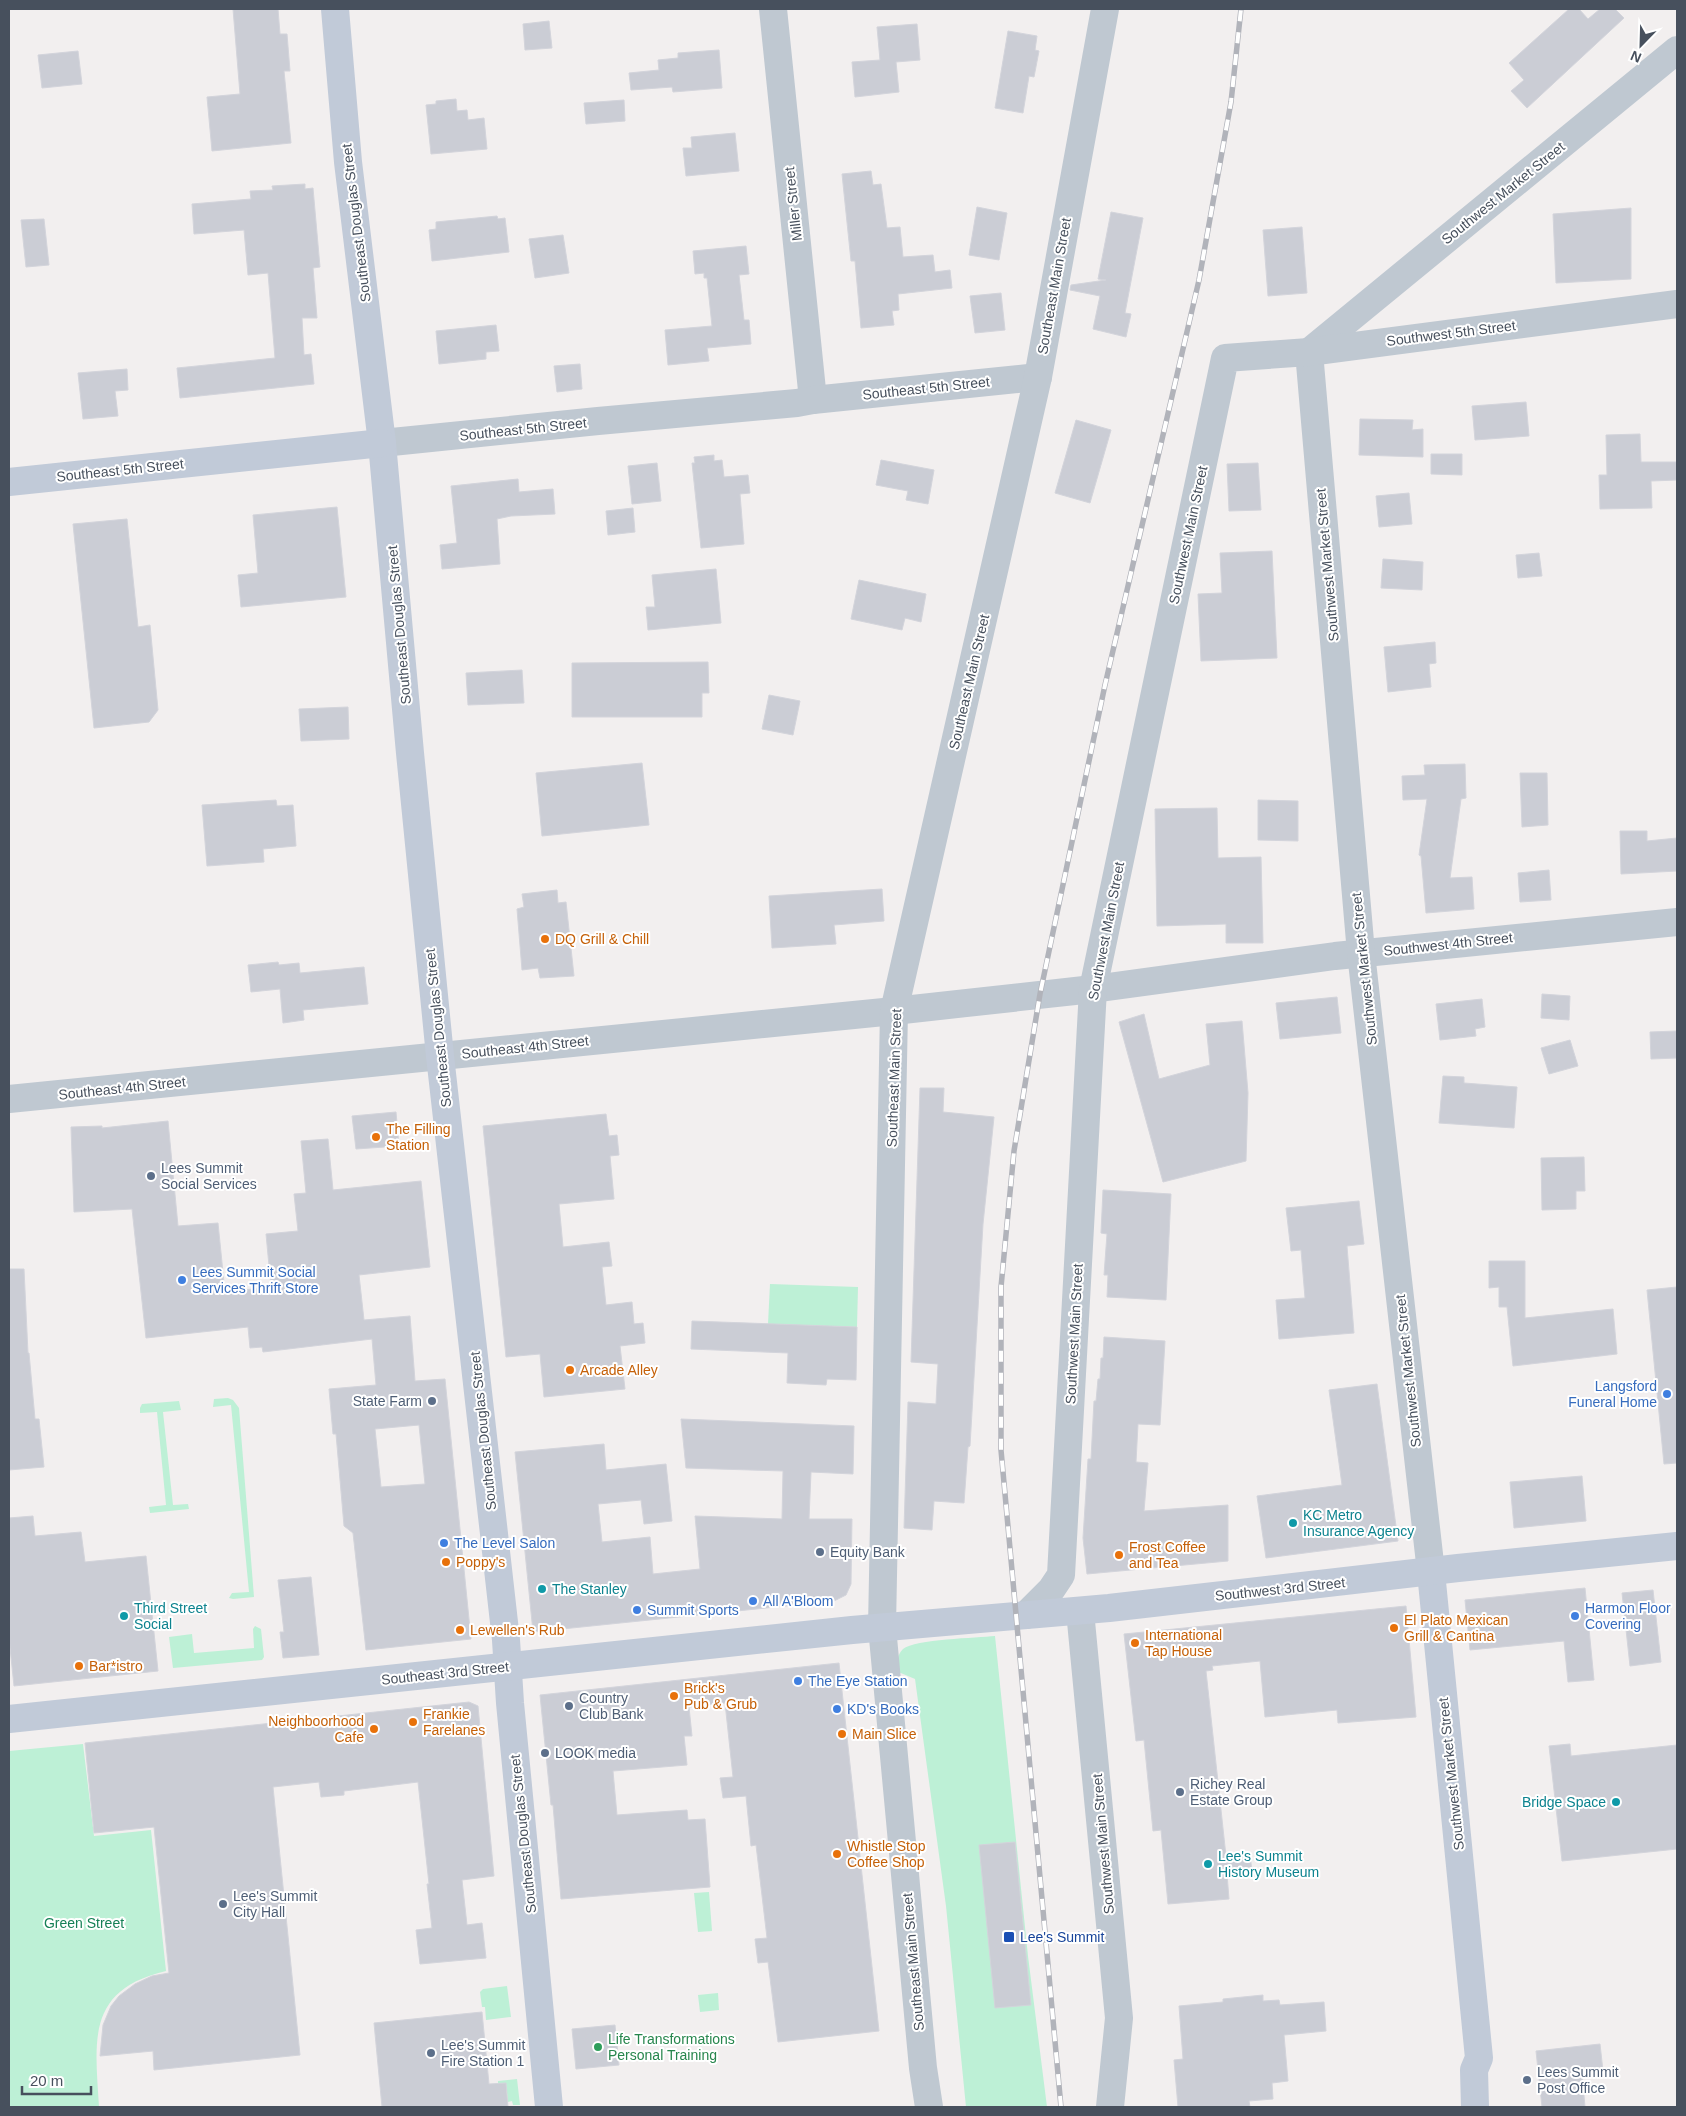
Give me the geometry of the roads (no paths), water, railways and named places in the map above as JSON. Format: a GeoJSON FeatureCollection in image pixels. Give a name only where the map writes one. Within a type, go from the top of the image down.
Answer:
{"type":"FeatureCollection","features":[{"type":"Feature","properties":{"kind":"street","name":"Southeast Douglas Street"},"geometry":{"type":"LineString","coordinates":[[335,9],[348,162],[382,443],[440,1056],[508,1666],[549,2107]]}},
{"type":"Feature","properties":{"kind":"street","name":"Miller Street"},"geometry":{"type":"LineString","coordinates":[[773,9],[813,400]]}},
{"type":"Feature","properties":{"kind":"street","name":"Southeast Main Street"},"geometry":{"type":"LineString","coordinates":[[929,2107],[922,2058],[882,1627],[894,1011],[1038,377],[1105,9]]}},
{"type":"Feature","properties":{"kind":"street","name":"Southwest Market Street"},"geometry":{"type":"LineString","coordinates":[[1474,2107],[1474,2076],[1479,2058],[1431,1572],[1361,953],[1309,352],[1677,50]]}},
{"type":"Feature","properties":{"kind":"street","name":"Southwest 5th Street"},"geometry":{"type":"LineString","coordinates":[[1225,358],[1309,352],[1677,304]]}},
{"type":"Feature","properties":{"kind":"street","name":"Southwest Main Street"},"geometry":{"type":"LineString","coordinates":[[1061,1575],[1093,990],[1225,358]]}},
{"type":"Feature","properties":{"kind":"street","name":"Southeast 5th Street"},"geometry":{"type":"LineString","coordinates":[[9,482],[1038,377]]}},
{"type":"Feature","properties":{"kind":"street","name":"Southwest 4th Street"},"geometry":{"type":"LineString","coordinates":[[1040,994],[1093,990],[1267,964],[1361,953],[1677,922]]}},
{"type":"Feature","properties":{"kind":"street","name":"Southeast 4th Street"},"geometry":{"type":"LineString","coordinates":[[9,1099],[894,1011],[1040,994]]}},
{"type":"Feature","properties":{"kind":"street","name":"Southwest 3rd Street"},"geometry":{"type":"LineString","coordinates":[[882,1627],[1110,1608],[1677,1546]]}},
{"type":"Feature","properties":{"kind":"street"},"geometry":{"type":"LineString","coordinates":[[1061,1575],[1063,1580],[1074,1589],[1110,1608]]}},
{"type":"Feature","properties":{"kind":"street"},"geometry":{"type":"LineString","coordinates":[[1026,1615],[1051,1590],[1061,1575]]}},
{"type":"Feature","properties":{"kind":"street","name":"Southwest Main Street"},"geometry":{"type":"LineString","coordinates":[[1080,1611],[1119,2018],[1110,2107]]}},
{"type":"Feature","properties":{"kind":"street","name":"Southeast 3rd Street"},"geometry":{"type":"LineString","coordinates":[[9,1719],[882,1627]]}},
{"type":"Feature","properties":{"kind":"street","name":"Southwest Market Street"},"geometry":{"type":"LineString","coordinates":[[1479,2058],[1488,2069],[1492,2107]]}},
{"type":"Feature","properties":{"kind":"railway"},"geometry":{"type":"LineString","coordinates":[[1061,2107],[1001,1450],[1001,1287],[1014,1151],[1040,994],[1105,685],[1199,280],[1231,102],[1241,9]]}},
{"type":"Feature","properties":{"kind":"place","name":"DQ Grill & Chill"},"geometry":{"type":"Point","coordinates":[545,939]}},
{"type":"Feature","properties":{"kind":"place","name":"The Filling Station"},"geometry":{"type":"Point","coordinates":[376,1137]}},
{"type":"Feature","properties":{"kind":"place","name":"Lees Summit Social Services"},"geometry":{"type":"Point","coordinates":[151,1176]}},
{"type":"Feature","properties":{"kind":"place","name":"Lees Summit Social Services Thrift Store"},"geometry":{"type":"Point","coordinates":[182,1280]}},
{"type":"Feature","properties":{"kind":"place","name":"Arcade Alley"},"geometry":{"type":"Point","coordinates":[570,1370]}},
{"type":"Feature","properties":{"kind":"place","name":"Langsford Funeral Home"},"geometry":{"type":"Point","coordinates":[1667,1394]}},
{"type":"Feature","properties":{"kind":"place","name":"State Farm"},"geometry":{"type":"Point","coordinates":[432,1401]}},
{"type":"Feature","properties":{"kind":"place","name":"KC Metro Insurance Agency"},"geometry":{"type":"Point","coordinates":[1293,1523]}},
{"type":"Feature","properties":{"kind":"place","name":"The Level Salon"},"geometry":{"type":"Point","coordinates":[444,1543]}},
{"type":"Feature","properties":{"kind":"place","name":"Equity Bank"},"geometry":{"type":"Point","coordinates":[820,1552]}},
{"type":"Feature","properties":{"kind":"place","name":"Frost Coffee and Tea"},"geometry":{"type":"Point","coordinates":[1119,1555]}},
{"type":"Feature","properties":{"kind":"place","name":"Poppy's"},"geometry":{"type":"Point","coordinates":[446,1562]}},
{"type":"Feature","properties":{"kind":"place","name":"The Stanley"},"geometry":{"type":"Point","coordinates":[542,1589]}},
{"type":"Feature","properties":{"kind":"place","name":"All A'Bloom"},"geometry":{"type":"Point","coordinates":[753,1601]}},
{"type":"Feature","properties":{"kind":"place","name":"Summit Sports"},"geometry":{"type":"Point","coordinates":[637,1610]}},
{"type":"Feature","properties":{"kind":"place","name":"Third Street Social"},"geometry":{"type":"Point","coordinates":[124,1616]}},
{"type":"Feature","properties":{"kind":"place","name":"Harmon Floor Covering"},"geometry":{"type":"Point","coordinates":[1575,1616]}},
{"type":"Feature","properties":{"kind":"place","name":"El Plato Mexican Grill & Cantina"},"geometry":{"type":"Point","coordinates":[1394,1628]}},
{"type":"Feature","properties":{"kind":"place","name":"Lewellen's Rub"},"geometry":{"type":"Point","coordinates":[460,1630]}},
{"type":"Feature","properties":{"kind":"place","name":"International Tap House"},"geometry":{"type":"Point","coordinates":[1135,1643]}},
{"type":"Feature","properties":{"kind":"place","name":"Bar*istro"},"geometry":{"type":"Point","coordinates":[79,1666]}},
{"type":"Feature","properties":{"kind":"place","name":"The Eye Station"},"geometry":{"type":"Point","coordinates":[798,1681]}},
{"type":"Feature","properties":{"kind":"place","name":"Brick's Pub & Grub"},"geometry":{"type":"Point","coordinates":[674,1696]}},
{"type":"Feature","properties":{"kind":"place","name":"Country Club Bank"},"geometry":{"type":"Point","coordinates":[569,1706]}},
{"type":"Feature","properties":{"kind":"place","name":"KD's Books"},"geometry":{"type":"Point","coordinates":[837,1709]}},
{"type":"Feature","properties":{"kind":"place","name":"Frankie Farelanes"},"geometry":{"type":"Point","coordinates":[413,1722]}},
{"type":"Feature","properties":{"kind":"place","name":"Neighboorhood Cafe"},"geometry":{"type":"Point","coordinates":[374,1729]}},
{"type":"Feature","properties":{"kind":"place","name":"Main Slice"},"geometry":{"type":"Point","coordinates":[842,1734]}},
{"type":"Feature","properties":{"kind":"place","name":"LOOK media"},"geometry":{"type":"Point","coordinates":[545,1753]}},
{"type":"Feature","properties":{"kind":"place","name":"Richey Real Estate Group"},"geometry":{"type":"Point","coordinates":[1180,1792]}},
{"type":"Feature","properties":{"kind":"place","name":"Bridge Space"},"geometry":{"type":"Point","coordinates":[1616,1802]}},
{"type":"Feature","properties":{"kind":"place","name":"Whistle Stop Coffee Shop"},"geometry":{"type":"Point","coordinates":[837,1854]}},
{"type":"Feature","properties":{"kind":"place","name":"Lee's Summit History Museum"},"geometry":{"type":"Point","coordinates":[1208,1864]}},
{"type":"Feature","properties":{"kind":"place","name":"Lee's Summit City Hall"},"geometry":{"type":"Point","coordinates":[223,1904]}},
{"type":"Feature","properties":{"kind":"place","name":"Lee's Summit"},"geometry":{"type":"Point","coordinates":[1009,1937]}},
{"type":"Feature","properties":{"kind":"place","name":"Life Transformations Personal Training"},"geometry":{"type":"Point","coordinates":[598,2047]}},
{"type":"Feature","properties":{"kind":"place","name":"Lee's Summit Fire Station 1"},"geometry":{"type":"Point","coordinates":[431,2053]}},
{"type":"Feature","properties":{"kind":"place","name":"Lees Summit Post Office"},"geometry":{"type":"Point","coordinates":[1527,2080]}},
{"type":"Feature","properties":{"kind":"park label","name":"Green Street"},"geometry":{"type":"Point","coordinates":[84,1923]}}]}
